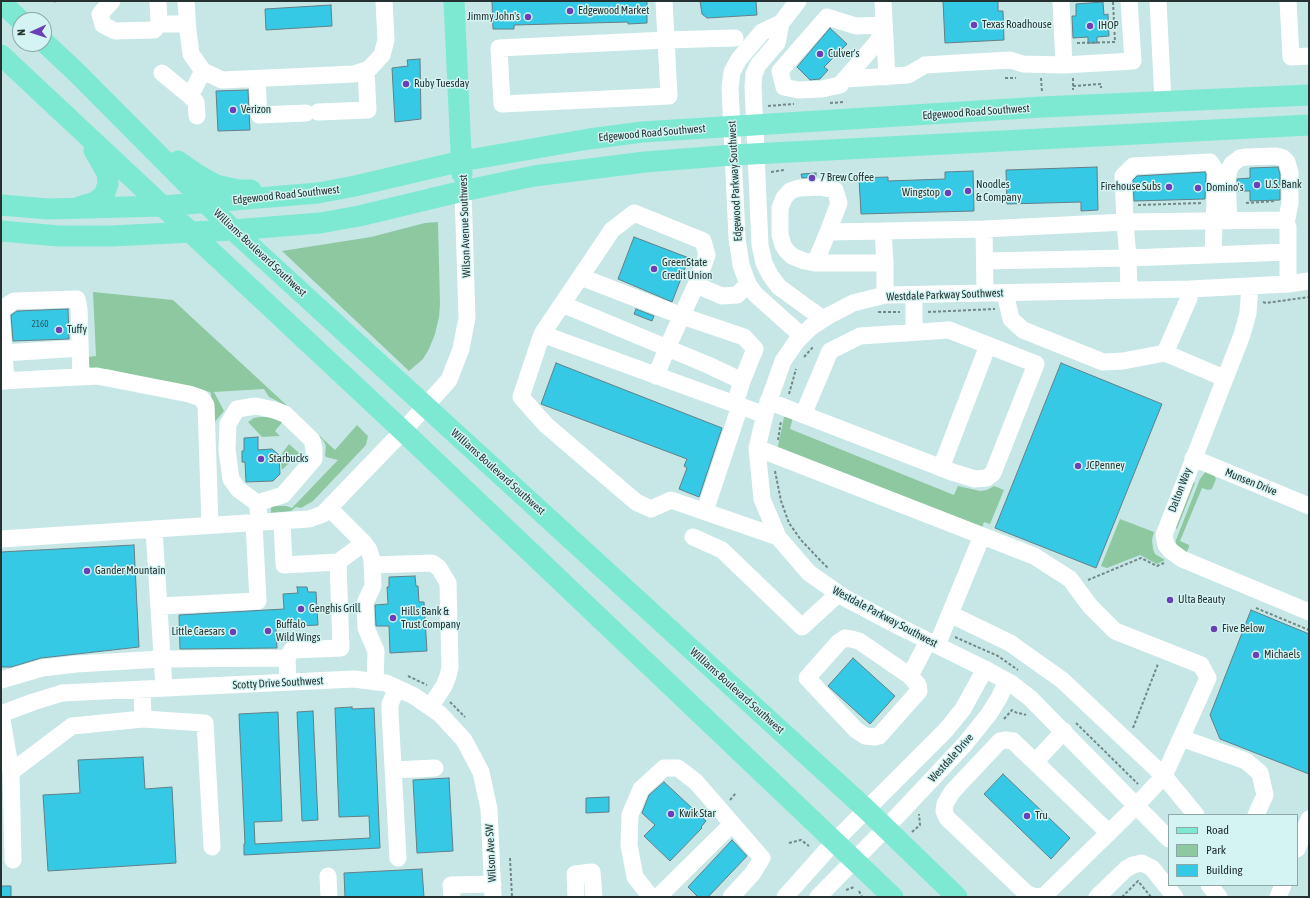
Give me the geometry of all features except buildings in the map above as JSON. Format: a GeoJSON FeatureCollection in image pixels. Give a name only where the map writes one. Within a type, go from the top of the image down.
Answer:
{"type":"FeatureCollection","features":[{"type":"Feature","properties":{"kind":"main road","name":"Wilson Avenue Southwest"},"geometry":{"type":"LineString","coordinates":[[454,1],[463,191]]}},
{"type":"Feature","properties":{"kind":"main road"},"geometry":{"type":"LineString","coordinates":[[1,2],[12,12]]}},
{"type":"Feature","properties":{"kind":"main road","name":"Williams Boulevard Southwest"},"geometry":{"type":"LineString","coordinates":[[52,50],[233,230],[867,810],[957,897]]}},
{"type":"Feature","properties":{"kind":"main road"},"geometry":{"type":"LineString","coordinates":[[1,55],[403,431],[893,897]]}},
{"type":"Feature","properties":{"kind":"main road","name":"Edgewood Road Southwest"},"geometry":{"type":"LineString","coordinates":[[1,205],[48,209],[163,206],[318,194],[462,161],[589,139],[634,133],[1042,108],[1309,95]]}},
{"type":"Feature","properties":{"kind":"main road"},"geometry":{"type":"LineString","coordinates":[[1,231],[59,236],[112,236],[233,230],[320,223],[360,216],[463,191],[534,176],[645,162],[733,155],[1309,125]]}},
{"type":"Feature","properties":{"kind":"main road"},"geometry":{"type":"LineString","coordinates":[[75,209],[95,202],[104,195],[108,184],[107,173],[82,131]]}},
{"type":"Feature","properties":{"kind":"main road"},"geometry":{"type":"LineString","coordinates":[[134,131],[198,175],[216,185],[238,190],[268,190],[318,194]]}},
{"type":"Feature","properties":{"kind":"street"},"geometry":{"type":"LineString","coordinates":[[112,1],[100,14],[103,25],[115,31],[154,30],[159,24],[158,1]]}},
{"type":"Feature","properties":{"kind":"street"},"geometry":{"type":"LineString","coordinates":[[186,1],[191,54],[203,71],[222,80],[354,74],[369,69],[382,55],[386,40],[384,1]]}},
{"type":"Feature","properties":{"kind":"street"},"geometry":{"type":"LineString","coordinates":[[664,1],[666,40],[669,96],[502,104],[499,48],[666,40],[734,38]]}},
{"type":"Feature","properties":{"kind":"street","name":"Edgewood Parkway Southwest"},"geometry":{"type":"LineString","coordinates":[[798,1],[781,23],[777,43],[758,65],[754,74],[753,86],[760,245],[764,263],[770,275],[779,287],[823,320]]}},
{"type":"Feature","properties":{"kind":"street"},"geometry":{"type":"LineString","coordinates":[[883,1],[887,76]]}},
{"type":"Feature","properties":{"kind":"street"},"geometry":{"type":"LineString","coordinates":[[1061,1],[1064,65]]}},
{"type":"Feature","properties":{"kind":"street"},"geometry":{"type":"LineString","coordinates":[[845,79],[908,75],[925,65],[1010,60],[1022,64],[1064,65],[1133,61],[1129,1]]}},
{"type":"Feature","properties":{"kind":"street"},"geometry":{"type":"LineString","coordinates":[[1158,1],[1163,102]]}},
{"type":"Feature","properties":{"kind":"street"},"geometry":{"type":"LineString","coordinates":[[1288,1],[1291,57],[1309,56]]}},
{"type":"Feature","properties":{"kind":"street"},"geometry":{"type":"LineString","coordinates":[[827,17],[856,26],[884,25],[878,40],[840,85],[822,89],[798,90],[784,87],[780,71],[827,17]]}},
{"type":"Feature","properties":{"kind":"street","name":"Edgewood Parkway Southwest"},"geometry":{"type":"LineString","coordinates":[[781,23],[762,32],[739,59],[732,72],[730,87],[738,238],[741,265],[748,284],[763,302],[802,336]]}},
{"type":"Feature","properties":{"kind":"street"},"geometry":{"type":"LineString","coordinates":[[159,24],[188,27]]}},
{"type":"Feature","properties":{"kind":"street"},"geometry":{"type":"LineString","coordinates":[[257,79],[259,115],[368,110],[366,70]]}},
{"type":"Feature","properties":{"kind":"street"},"geometry":{"type":"LineString","coordinates":[[190,96],[203,71]]}},
{"type":"Feature","properties":{"kind":"street"},"geometry":{"type":"LineString","coordinates":[[162,73],[196,102],[197,116]]}},
{"type":"Feature","properties":{"kind":"street"},"geometry":{"type":"LineString","coordinates":[[1213,254],[1222,221],[1227,180],[1232,164],[1240,158],[1246,157],[1276,156],[1283,158],[1287,162],[1290,173],[1290,203],[1286,223],[1288,227],[1288,284]]}},
{"type":"Feature","properties":{"kind":"street"},"geometry":{"type":"LineString","coordinates":[[1129,290],[1123,176],[1133,166],[1210,162],[1216,171],[1222,221]]}},
{"type":"Feature","properties":{"kind":"street","name":"Wilson Avenue Southwest"},"geometry":{"type":"LineString","coordinates":[[1,538],[257,523],[309,519],[323,514],[426,407],[449,380],[461,349],[467,318],[463,191]]}},
{"type":"Feature","properties":{"kind":"street"},"geometry":{"type":"LineString","coordinates":[[815,263],[839,204],[833,195],[798,195],[790,204],[788,211],[789,238],[792,243],[815,263],[885,263]]}},
{"type":"Feature","properties":{"kind":"street"},"geometry":{"type":"LineString","coordinates":[[656,376],[696,285],[707,255],[703,241],[634,213],[612,230],[542,334],[521,398],[546,425],[636,502],[651,509],[671,500],[778,537]]}},
{"type":"Feature","properties":{"kind":"street"},"geometry":{"type":"LineString","coordinates":[[828,232],[984,229],[1125,222],[1282,220],[1286,223]]}},
{"type":"Feature","properties":{"kind":"street"},"geometry":{"type":"LineString","coordinates":[[984,229],[985,293]]}},
{"type":"Feature","properties":{"kind":"street"},"geometry":{"type":"LineString","coordinates":[[883,230],[885,296]]}},
{"type":"Feature","properties":{"kind":"street"},"geometry":{"type":"LineString","coordinates":[[985,261],[1128,258],[1288,252]]}},
{"type":"Feature","properties":{"kind":"street"},"geometry":{"type":"LineString","coordinates":[[580,277],[682,316],[744,337],[755,349],[742,381],[737,405],[704,511]]}},
{"type":"Feature","properties":{"kind":"street","name":"Westdale Parkway Southwest"},"geometry":{"type":"LineString","coordinates":[[1168,838],[1064,731],[1030,698],[1007,681],[838,594],[809,573],[778,537],[762,498],[757,448],[766,408],[783,361],[796,342],[811,327],[853,303],[885,296],[914,294],[1190,289],[1288,284],[1309,281]]}},
{"type":"Feature","properties":{"kind":"street"},"geometry":{"type":"LineString","coordinates":[[696,285],[722,296],[737,294],[748,284]]}},
{"type":"Feature","properties":{"kind":"street","name":"Dalton Way"},"geometry":{"type":"LineString","coordinates":[[1250,286],[1248,313],[1242,335],[1164,535],[1166,545],[1171,551],[1190,562],[1309,612]]}},
{"type":"Feature","properties":{"kind":"street"},"geometry":{"type":"LineString","coordinates":[[1165,353],[1189,298],[1190,289]]}},
{"type":"Feature","properties":{"kind":"street"},"geometry":{"type":"LineString","coordinates":[[1005,293],[1011,319],[1023,330],[1102,362],[1124,361],[1165,353],[1224,378]]}},
{"type":"Feature","properties":{"kind":"street"},"geometry":{"type":"LineString","coordinates":[[914,294],[914,332]]}},
{"type":"Feature","properties":{"kind":"street"},"geometry":{"type":"LineString","coordinates":[[81,377],[79,309],[77,299],[14,301],[1,311],[4,353],[3,381],[81,377],[97,376],[189,394],[201,398],[206,405],[210,525]]}},
{"type":"Feature","properties":{"kind":"street"},"geometry":{"type":"LineString","coordinates":[[562,304],[742,381]]}},
{"type":"Feature","properties":{"kind":"street"},"geometry":{"type":"LineString","coordinates":[[803,415],[830,351],[860,336],[949,330],[1036,364]]}},
{"type":"Feature","properties":{"kind":"street"},"geometry":{"type":"LineString","coordinates":[[542,334],[737,405],[766,408],[803,415],[941,468],[975,479],[987,478],[993,473],[1036,364],[1048,340]]}},
{"type":"Feature","properties":{"kind":"street"},"geometry":{"type":"LineString","coordinates":[[941,468],[988,345]]}},
{"type":"Feature","properties":{"kind":"street"},"geometry":{"type":"LineString","coordinates":[[4,353],[80,348]]}},
{"type":"Feature","properties":{"kind":"street"},"geometry":{"type":"LineString","coordinates":[[256,406],[285,414],[312,440],[314,448],[314,459],[283,495],[257,503],[238,489],[231,479],[227,450],[228,424],[237,409],[256,406]]}},
{"type":"Feature","properties":{"kind":"street"},"geometry":{"type":"LineString","coordinates":[[757,448],[1034,556],[1070,579],[1090,606],[1116,631],[1201,665],[1208,678],[1164,776],[1136,805],[1109,832],[1045,895],[1035,897],[1026,893],[947,818],[944,811],[945,804],[952,792],[1000,741],[1013,741],[1109,832]]}},
{"type":"Feature","properties":{"kind":"street","name":"Munsen Drive"},"geometry":{"type":"LineString","coordinates":[[1193,458],[1309,506]]}},
{"type":"Feature","properties":{"kind":"street"},"geometry":{"type":"LineString","coordinates":[[159,606],[258,601],[257,503]]}},
{"type":"Feature","properties":{"kind":"street"},"geometry":{"type":"LineString","coordinates":[[329,508],[364,543],[369,550],[372,560],[373,586],[365,604],[365,616],[366,628],[376,651],[375,682]]}},
{"type":"Feature","properties":{"kind":"street"},"geometry":{"type":"LineString","coordinates":[[282,521],[284,565],[338,562],[364,543]]}},
{"type":"Feature","properties":{"kind":"street"},"geometry":{"type":"LineString","coordinates":[[154,529],[164,688]]}},
{"type":"Feature","properties":{"kind":"street"},"geometry":{"type":"LineString","coordinates":[[910,676],[933,643],[950,614],[982,536]]}},
{"type":"Feature","properties":{"kind":"street"},"geometry":{"type":"LineString","coordinates":[[693,537],[722,550],[802,627],[838,594]]}},
{"type":"Feature","properties":{"kind":"street"},"geometry":{"type":"LineString","coordinates":[[288,682],[286,658],[292,650],[341,648],[338,562]]}},
{"type":"Feature","properties":{"kind":"street"},"geometry":{"type":"LineString","coordinates":[[372,565],[432,563],[439,568],[448,583],[450,667],[444,686],[430,707]]}},
{"type":"Feature","properties":{"kind":"street"},"geometry":{"type":"LineString","coordinates":[[950,614],[1010,643],[1062,680],[1164,776],[1195,814]]}},
{"type":"Feature","properties":{"kind":"street"},"geometry":{"type":"LineString","coordinates":[[845,638],[851,638],[859,641],[910,676],[918,684],[919,691],[879,736],[876,737],[865,736],[856,730],[807,678],[839,642],[845,638]]}},
{"type":"Feature","properties":{"kind":"street"},"geometry":{"type":"LineString","coordinates":[[1,680],[42,668],[76,664],[162,659],[286,658]]}},
{"type":"Feature","properties":{"kind":"street","name":"Westdale Drive"},"geometry":{"type":"LineString","coordinates":[[784,897],[834,842],[946,730],[964,709],[985,669]]}},
{"type":"Feature","properties":{"kind":"street","name":"Scotty Drive Southwest"},"geometry":{"type":"LineString","coordinates":[[1,714],[62,693],[354,679],[386,683],[414,696],[440,714],[464,740],[481,772],[489,809]]}},
{"type":"Feature","properties":{"kind":"street","name":"Westdale Drive"},"geometry":{"type":"LineString","coordinates":[[818,897],[886,828],[974,732],[1000,698],[1007,681]]}},
{"type":"Feature","properties":{"kind":"street"},"geometry":{"type":"LineString","coordinates":[[397,688],[390,704],[398,858]]}},
{"type":"Feature","properties":{"kind":"street"},"geometry":{"type":"LineString","coordinates":[[142,689],[143,720]]}},
{"type":"Feature","properties":{"kind":"street"},"geometry":{"type":"LineString","coordinates":[[1,714],[11,772],[13,860]]}},
{"type":"Feature","properties":{"kind":"street"},"geometry":{"type":"LineString","coordinates":[[11,772],[72,726],[143,720],[206,723],[212,847]]}},
{"type":"Feature","properties":{"kind":"street"},"geometry":{"type":"LineString","coordinates":[[1035,762],[1064,731]]}},
{"type":"Feature","properties":{"kind":"street"},"geometry":{"type":"LineString","coordinates":[[1181,738],[1246,762],[1260,773],[1264,795],[1256,814]]}},
{"type":"Feature","properties":{"kind":"street"},"geometry":{"type":"LineString","coordinates":[[393,770],[435,768]]}},
{"type":"Feature","properties":{"kind":"street"},"geometry":{"type":"LineString","coordinates":[[651,897],[635,877],[629,846],[630,815],[641,789],[664,768],[678,768],[696,782],[762,858],[753,873],[731,897]]}},
{"type":"Feature","properties":{"kind":"street","name":"Wilson Ave SW"},"geometry":{"type":"LineString","coordinates":[[489,809],[493,890]]}},
{"type":"Feature","properties":{"kind":"street"},"geometry":{"type":"LineString","coordinates":[[1303,842],[1309,819]]}},
{"type":"Feature","properties":{"kind":"street"},"geometry":{"type":"LineString","coordinates":[[658,897],[732,824]]}},
{"type":"Feature","properties":{"kind":"street"},"geometry":{"type":"LineString","coordinates":[[1097,897],[1126,868],[1142,863],[1152,868],[1175,897]]}},
{"type":"Feature","properties":{"kind":"street"},"geometry":{"type":"LineString","coordinates":[[576,897],[575,874],[592,872],[594,897]]}},
{"type":"Feature","properties":{"kind":"street"},"geometry":{"type":"LineString","coordinates":[[328,876],[329,897]]}},
{"type":"Feature","properties":{"kind":"street"},"geometry":{"type":"LineString","coordinates":[[452,897],[451,885],[493,890]]}},
{"type":"Feature","properties":{"kind":"street"},"geometry":{"type":"LineString","coordinates":[[1210,886],[1219,897]]}},
{"type":"Feature","properties":{"kind":"street"},"geometry":{"type":"LineString","coordinates":[[1278,897],[1283,886]]}},
{"type":"Feature","properties":{"kind":"path"},"geometry":{"type":"LineString","coordinates":[[1075,43],[1115,42],[1114,1]]}},
{"type":"Feature","properties":{"kind":"path"},"geometry":{"type":"LineString","coordinates":[[1073,86],[1101,84],[1101,90]]}},
{"type":"Feature","properties":{"kind":"path"},"geometry":{"type":"LineString","coordinates":[[1124,205],[1207,202]]}},
{"type":"Feature","properties":{"kind":"path"},"geometry":{"type":"LineString","coordinates":[[1262,301],[1266,303],[1309,297]]}},
{"type":"Feature","properties":{"kind":"path"},"geometry":{"type":"LineString","coordinates":[[1256,608],[1309,630]]}},
{"type":"Feature","properties":{"kind":"path"},"geometry":{"type":"LineString","coordinates":[[1132,730],[1159,662]]}},
{"type":"Feature","properties":{"kind":"path"},"geometry":{"type":"LineString","coordinates":[[789,843],[801,840],[809,846]]}},
{"type":"Feature","properties":{"kind":"path"},"geometry":{"type":"LineString","coordinates":[[510,858],[512,897]]}},
{"type":"Feature","properties":{"kind":"path"},"geometry":{"type":"LineString","coordinates":[[1122,897],[1138,880],[1151,897]]}},
{"type":"Feature","properties":{"kind":"path"},"geometry":{"type":"LineString","coordinates":[[859,891],[862,897]]}},
{"type":"Feature","properties":{"kind":"green space"},"geometry":{"type":"Polygon","coordinates":[[[438,222],[439,317],[435,334],[429,349],[423,359],[409,371],[282,251],[371,237],[425,223],[438,222]]]}},
{"type":"Feature","properties":{"kind":"green space"},"geometry":{"type":"Polygon","coordinates":[[[93,292],[173,300],[335,450],[357,425],[368,436],[366,445],[313,501],[301,508],[296,507],[291,511],[271,513],[271,507],[273,506],[286,506],[292,508],[338,460],[326,457],[326,446],[323,440],[283,404],[269,397],[264,389],[214,392],[224,411],[213,424],[210,392],[107,369],[94,370],[88,366],[87,357],[96,356],[93,292]]]}},
{"type":"Feature","properties":{"kind":"green space"},"geometry":{"type":"Polygon","coordinates":[[[277,417],[284,420],[275,431],[280,436],[262,437],[248,422],[254,418],[277,417]]]}},
{"type":"Feature","properties":{"kind":"green space"},"geometry":{"type":"Polygon","coordinates":[[[784,417],[793,417],[790,429],[954,495],[958,486],[980,491],[987,490],[994,486],[1004,490],[990,524],[984,522],[981,531],[777,451],[784,417]]]}},
{"type":"Feature","properties":{"kind":"green space"},"geometry":{"type":"Polygon","coordinates":[[[289,444],[299,453],[282,470],[280,456],[289,444]]]}},
{"type":"Feature","properties":{"kind":"green space"},"geometry":{"type":"Polygon","coordinates":[[[1206,471],[1214,475],[1216,479],[1212,489],[1208,490],[1202,488],[1180,541],[1189,545],[1186,553],[1175,548],[1176,540],[1200,479],[1206,471]]]}},
{"type":"Feature","properties":{"kind":"green space"},"geometry":{"type":"Polygon","coordinates":[[[1190,481],[1195,483],[1177,529],[1173,526],[1190,481]]]}},
{"type":"Feature","properties":{"kind":"green space"},"geometry":{"type":"Polygon","coordinates":[[[1120,519],[1154,532],[1152,540],[1153,549],[1155,554],[1165,560],[1157,564],[1140,555],[1107,568],[1101,566],[1120,519]]]}},
{"type":"Feature","properties":{"kind":"place","name":"Edgewood Market"},"geometry":{"type":"Point","coordinates":[570,11]}},
{"type":"Feature","properties":{"kind":"place","name":"Jimmy John's"},"geometry":{"type":"Point","coordinates":[528,17]}},
{"type":"Feature","properties":{"kind":"place","name":"Texas Roadhouse"},"geometry":{"type":"Point","coordinates":[974,25]}},
{"type":"Feature","properties":{"kind":"place","name":"IHOP"},"geometry":{"type":"Point","coordinates":[1090,26]}},
{"type":"Feature","properties":{"kind":"place","name":"Culver's"},"geometry":{"type":"Point","coordinates":[820,54]}},
{"type":"Feature","properties":{"kind":"place","name":"Ruby Tuesday"},"geometry":{"type":"Point","coordinates":[406,84]}},
{"type":"Feature","properties":{"kind":"place","name":"Verizon"},"geometry":{"type":"Point","coordinates":[233,110]}},
{"type":"Feature","properties":{"kind":"place","name":"7 Brew Coffee"},"geometry":{"type":"Point","coordinates":[812,178]}},
{"type":"Feature","properties":{"kind":"place","name":"U.S. Bank"},"geometry":{"type":"Point","coordinates":[1257,185]}},
{"type":"Feature","properties":{"kind":"place","name":"Firehouse Subs"},"geometry":{"type":"Point","coordinates":[1169,187]}},
{"type":"Feature","properties":{"kind":"place","name":"Domino's"},"geometry":{"type":"Point","coordinates":[1198,188]}},
{"type":"Feature","properties":{"kind":"place","name":"Noodles & Company"},"geometry":{"type":"Point","coordinates":[968,191]}},
{"type":"Feature","properties":{"kind":"place","name":"Wingstop"},"geometry":{"type":"Point","coordinates":[948,193]}},
{"type":"Feature","properties":{"kind":"place","name":"GreenState Credit Union"},"geometry":{"type":"Point","coordinates":[654,269]}},
{"type":"Feature","properties":{"kind":"place","name":"Tuffy"},"geometry":{"type":"Point","coordinates":[59,330]}},
{"type":"Feature","properties":{"kind":"place","name":"Starbucks"},"geometry":{"type":"Point","coordinates":[261,459]}},
{"type":"Feature","properties":{"kind":"place","name":"JCPenney"},"geometry":{"type":"Point","coordinates":[1078,466]}},
{"type":"Feature","properties":{"kind":"place","name":"Gander Mountain"},"geometry":{"type":"Point","coordinates":[87,571]}},
{"type":"Feature","properties":{"kind":"place","name":"Ulta Beauty"},"geometry":{"type":"Point","coordinates":[1170,600]}},
{"type":"Feature","properties":{"kind":"place","name":"Genghis Grill"},"geometry":{"type":"Point","coordinates":[301,609]}},
{"type":"Feature","properties":{"kind":"place","name":"Hills Bank & Trust Company"},"geometry":{"type":"Point","coordinates":[393,618]}},
{"type":"Feature","properties":{"kind":"place","name":"Five Below"},"geometry":{"type":"Point","coordinates":[1214,629]}},
{"type":"Feature","properties":{"kind":"place","name":"Buffalo Wild Wings"},"geometry":{"type":"Point","coordinates":[268,631]}},
{"type":"Feature","properties":{"kind":"place","name":"Little Caesars"},"geometry":{"type":"Point","coordinates":[233,632]}},
{"type":"Feature","properties":{"kind":"place","name":"Michaels"},"geometry":{"type":"Point","coordinates":[1256,655]}},
{"type":"Feature","properties":{"kind":"place","name":"Kwik Star"},"geometry":{"type":"Point","coordinates":[671,814]}},
{"type":"Feature","properties":{"kind":"place","name":"Tru"},"geometry":{"type":"Point","coordinates":[1027,816]}}]}
